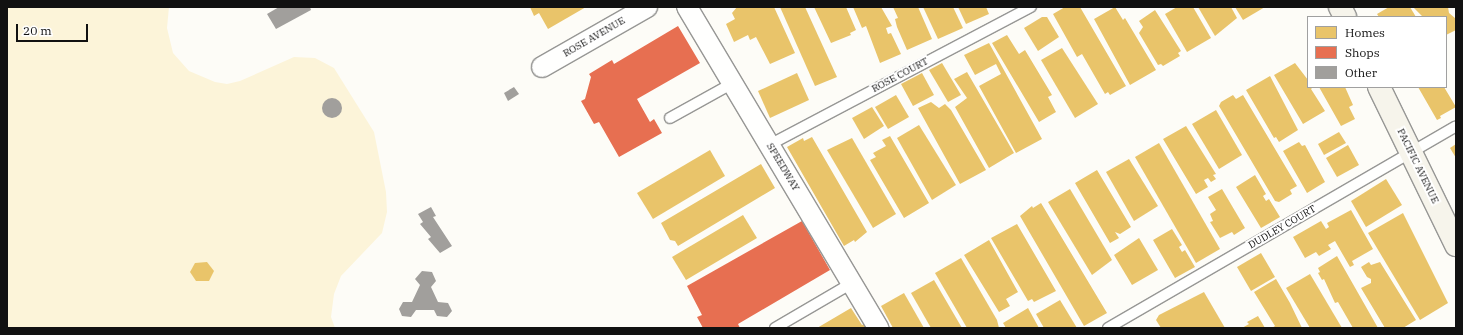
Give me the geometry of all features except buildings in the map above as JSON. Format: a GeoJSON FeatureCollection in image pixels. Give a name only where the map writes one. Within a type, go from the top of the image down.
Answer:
{"type":"FeatureCollection","features":[{"type":"Feature","properties":{"kind":"main road"},"geometry":{"type":"LineString","coordinates":[[1340,7],[1344,16]]}},
{"type":"Feature","properties":{"kind":"main road","name":"PACIFIC AVENUE"},"geometry":{"type":"LineString","coordinates":[[1380,88],[1456,245]]}},
{"type":"Feature","properties":{"kind":"street","name":"ROSE AVENUE"},"geometry":{"type":"LineString","coordinates":[[542,67],[647,7]]}},
{"type":"Feature","properties":{"kind":"street","name":"SPEEDWAY"},"geometry":{"type":"LineString","coordinates":[[687,7],[878,328]]}},
{"type":"Feature","properties":{"kind":"lane","name":"ROSE COURT"},"geometry":{"type":"LineString","coordinates":[[769,145],[1031,7]]}},
{"type":"Feature","properties":{"kind":"lane"},"geometry":{"type":"LineString","coordinates":[[670,118],[733,83]]}},
{"type":"Feature","properties":{"kind":"lane","name":"DUDLEY COURT"},"geometry":{"type":"LineString","coordinates":[[1108,328],[1412,153],[1456,126]]}},
{"type":"Feature","properties":{"kind":"lane"},"geometry":{"type":"LineString","coordinates":[[776,328],[852,283]]}},
{"type":"Feature","properties":{"kind":"sand"},"geometry":{"type":"Polygon","coordinates":[[[7,7],[169,7],[167,28],[173,53],[189,71],[215,82],[227,84],[240,81],[294,57],[315,58],[334,68],[374,132],[386,192],[387,212],[382,233],[341,276],[334,294],[331,317],[335,328],[7,328],[7,7]]]}}]}
